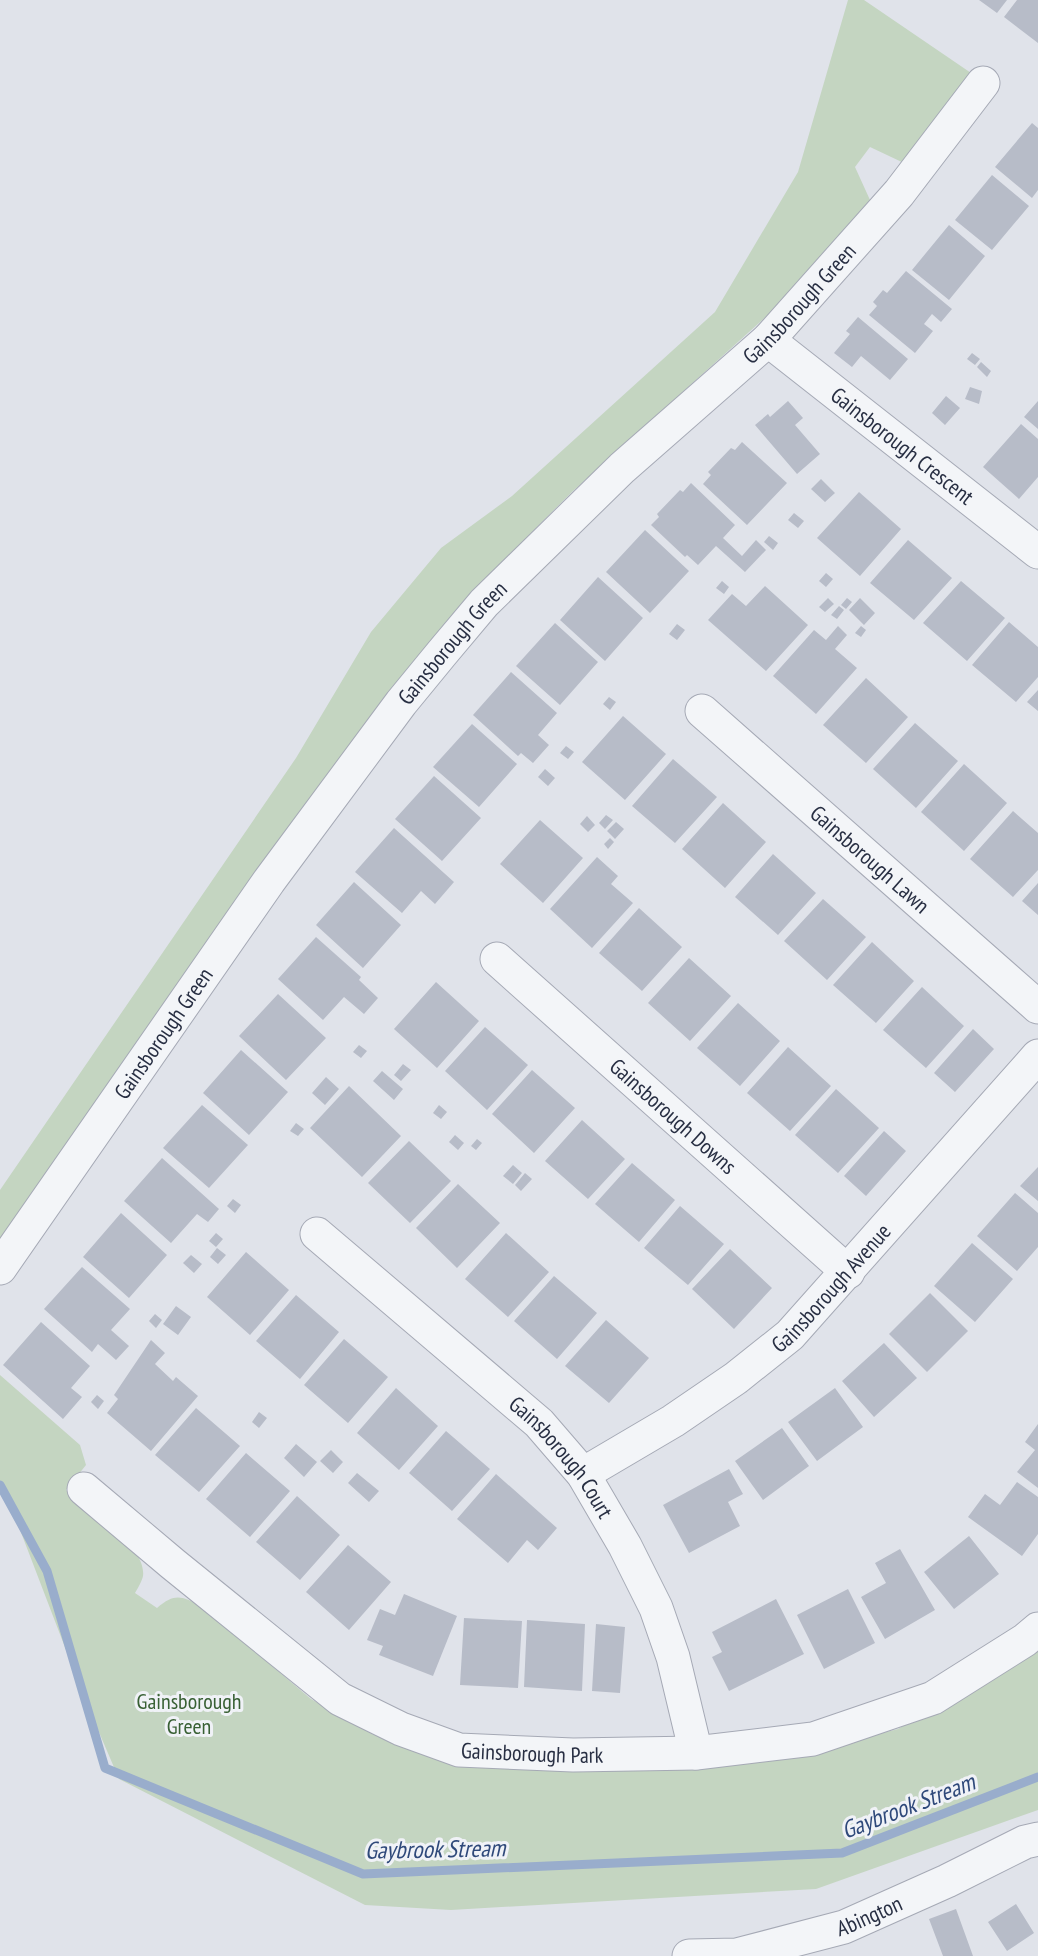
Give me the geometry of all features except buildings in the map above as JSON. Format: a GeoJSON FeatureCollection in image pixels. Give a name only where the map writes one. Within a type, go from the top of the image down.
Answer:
{"type":"FeatureCollection","features":[{"type":"Feature","properties":{"kind":"street","name":"Gainsborough Green"},"geometry":{"type":"LineString","coordinates":[[0,1268],[269,881],[401,704],[442,653],[484,603],[622,468],[768,340],[899,193],[983,83]]}},
{"type":"Feature","properties":{"kind":"street","name":"Gainsborough Crescent"},"geometry":{"type":"LineString","coordinates":[[768,340],[1038,552]]}},
{"type":"Feature","properties":{"kind":"street","name":"Gainsborough Lawn"},"geometry":{"type":"LineString","coordinates":[[702,711],[1038,1007]]}},
{"type":"Feature","properties":{"kind":"street","name":"Gainsborough Downs"},"geometry":{"type":"LineString","coordinates":[[497,959],[848,1272]]}},
{"type":"Feature","properties":{"kind":"street","name":"Gainsborough Avenue"},"geometry":{"type":"LineString","coordinates":[[583,1474],[673,1421],[736,1378],[790,1335],[1038,1056]]}},
{"type":"Feature","properties":{"kind":"street","name":"Gainsborough Court"},"geometry":{"type":"LineString","coordinates":[[317,1234],[540,1423],[583,1474],[625,1546],[656,1608],[673,1657],[696,1753]]}},
{"type":"Feature","properties":{"kind":"street","name":"Gainsborough Park"},"geometry":{"type":"LineString","coordinates":[[84,1489],[340,1699],[401,1729],[459,1750],[573,1755],[696,1753],[813,1739],[933,1698],[1025,1640],[1038,1629]]}},
{"type":"Feature","properties":{"kind":"street","name":"Abington"},"geometry":{"type":"LineString","coordinates":[[689,1956],[737,1955],[844,1927],[947,1881],[1025,1842],[1038,1839]]}},
{"type":"Feature","properties":{"kind":"green space"},"geometry":{"type":"Polygon","coordinates":[[[848,0],[864,0],[974,75],[906,164],[870,147],[855,167],[870,200],[779,305],[573,491],[480,584],[371,717],[0,1241],[0,1190],[296,758],[371,632],[441,548],[512,496],[715,312],[798,172],[848,0]]]}},
{"type":"Feature","properties":{"kind":"green space","name":"Gainsborough Green"},"geometry":{"type":"Polygon","coordinates":[[[0,1375],[80,1445],[86,1465],[66,1490],[114,1528],[136,1552],[142,1564],[143,1576],[135,1593],[157,1608],[174,1598],[183,1598],[201,1606],[311,1699],[372,1734],[410,1749],[794,1756],[898,1729],[1019,1659],[1038,1643],[1038,1810],[816,1889],[451,1910],[365,1905],[119,1779],[84,1697],[17,1522],[0,1493],[0,1375]]]}},
{"type":"Feature","properties":{"kind":"waterway","name":"Gaybrook Stream"},"geometry":{"type":"LineString","coordinates":[[0,1485],[47,1571],[105,1768],[363,1874],[842,1853],[1038,1777]]}}]}
